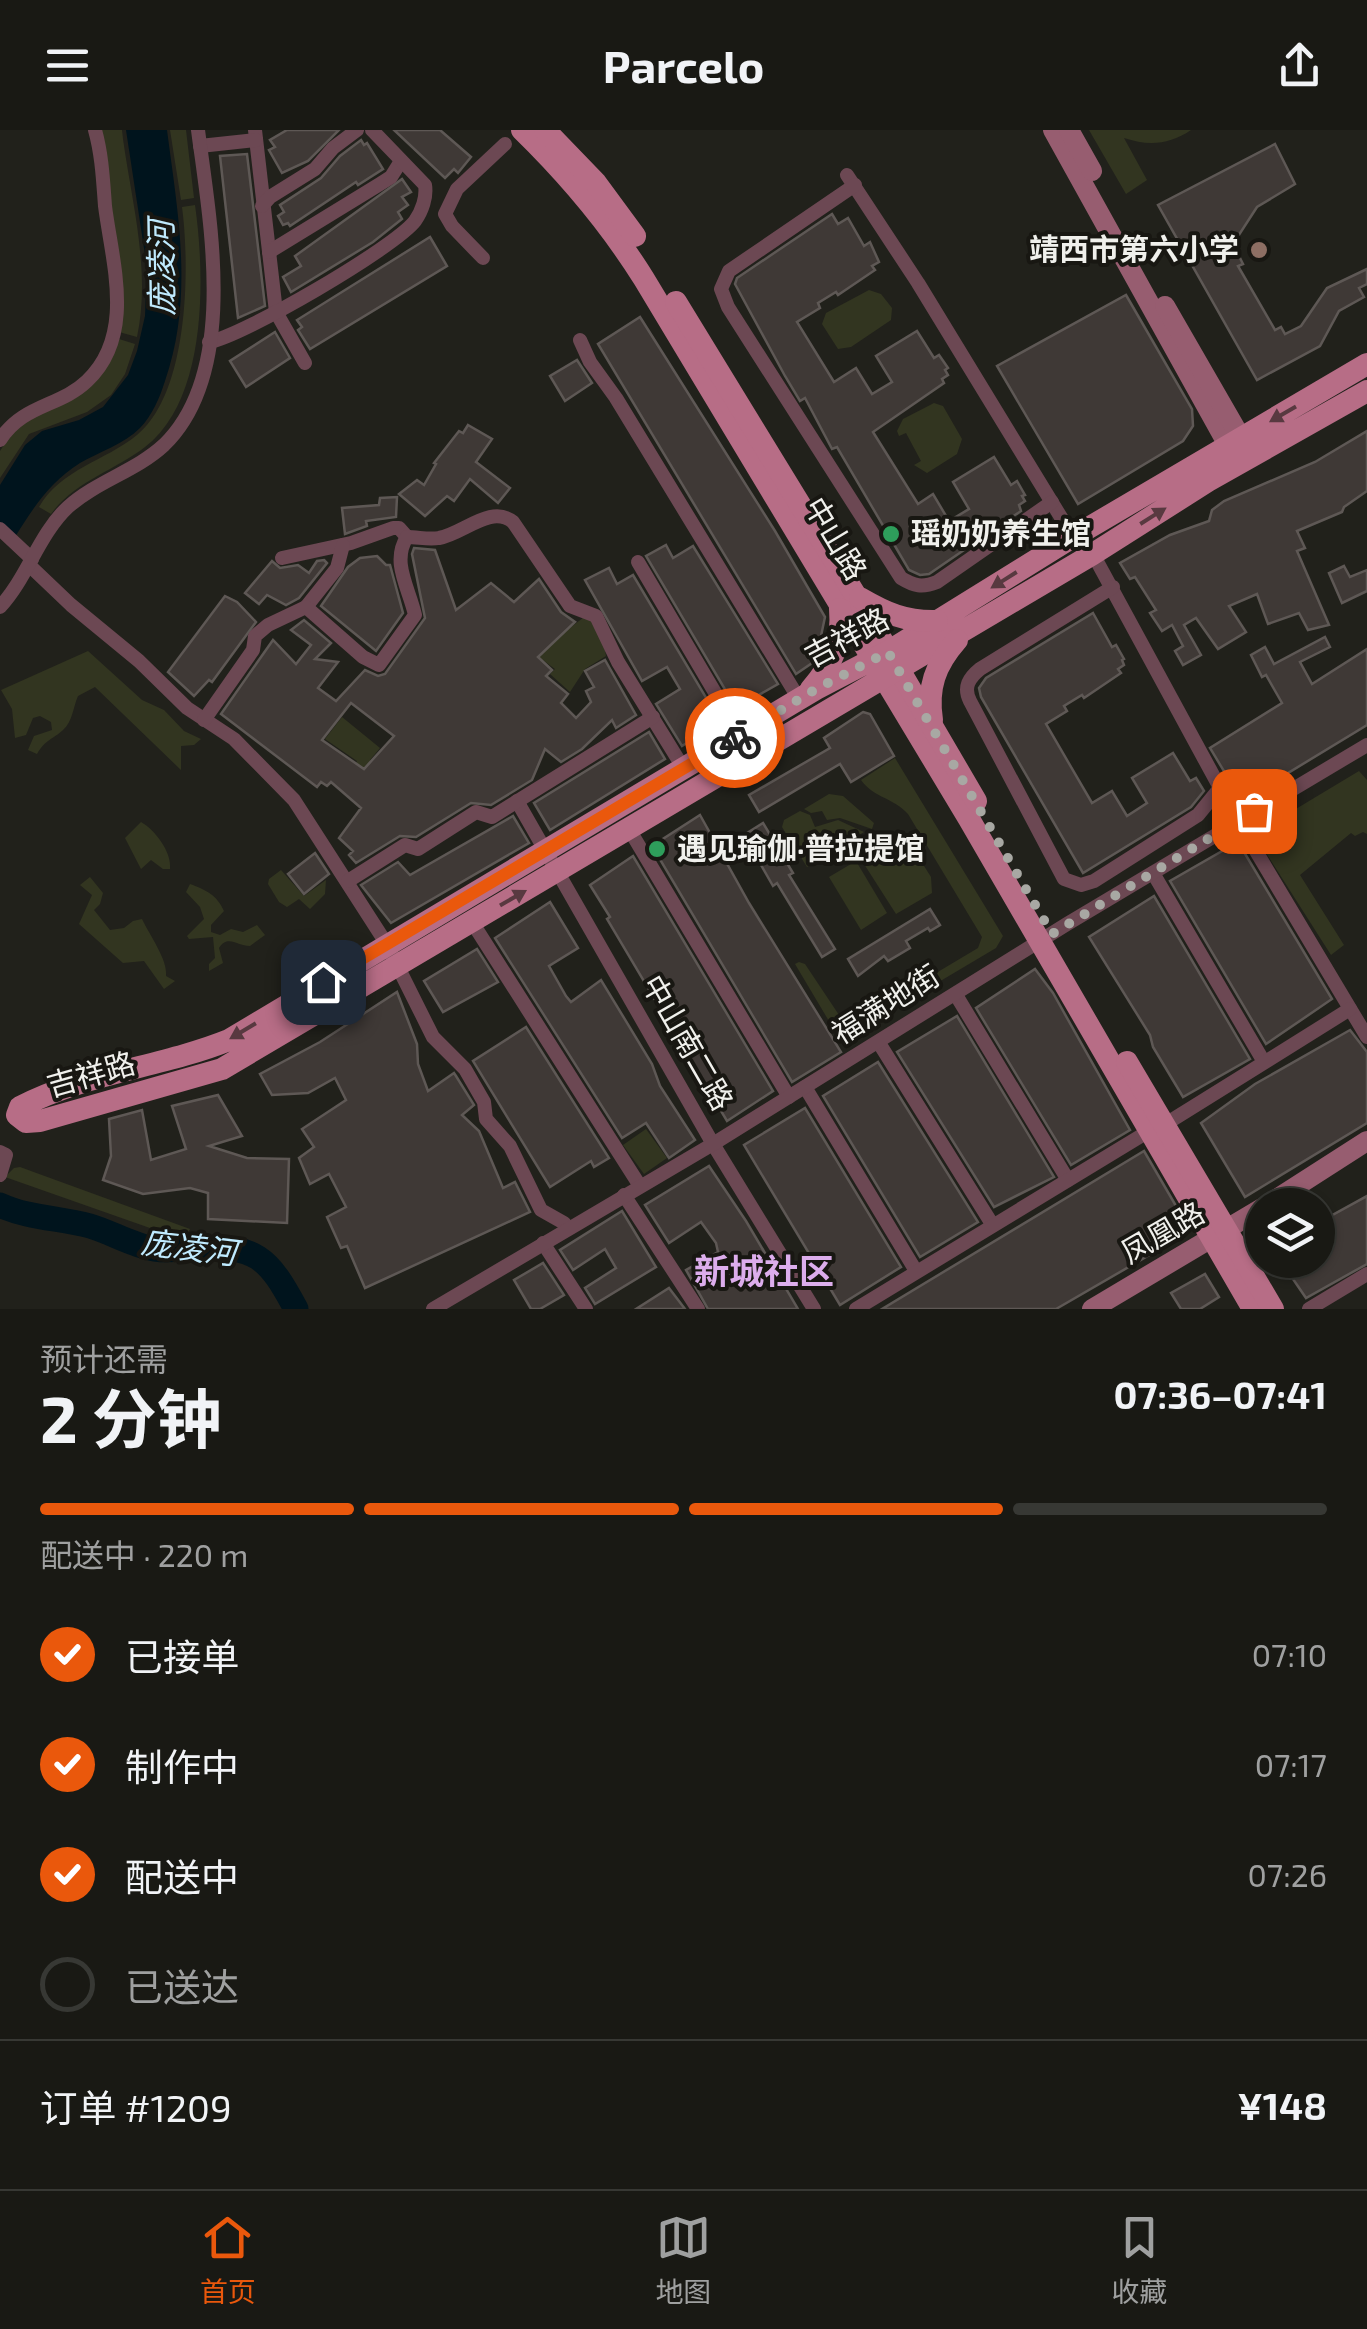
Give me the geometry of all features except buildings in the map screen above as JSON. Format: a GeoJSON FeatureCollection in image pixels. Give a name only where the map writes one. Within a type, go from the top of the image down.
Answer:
{"type":"FeatureCollection","features":[{"type":"Feature","properties":{"kind":"main road","name":"中山路"},"geometry":{"type":"LineString","coordinates":[[544,130],[596,183],[638,241],[1156,1128],[1221,1241],[1253,1309]]}},
{"type":"Feature","properties":{"kind":"main road","name":"中山路"},"geometry":{"type":"LineString","coordinates":[[514,137],[570,178],[625,249],[848,601]]}},
{"type":"Feature","properties":{"kind":"main road","name":"吉祥路"},"geometry":{"type":"LineString","coordinates":[[1367,364],[1240,450],[1093,554],[975,622],[885,664],[803,697],[684,768],[553,862],[472,922],[222,1069],[40,1121],[26,1122],[17,1115],[20,1107],[28,1104],[230,1040],[386,943],[553,862],[629,830],[839,702],[885,664],[940,620],[1074,537],[1240,450],[1367,391]]}},
{"type":"Feature","properties":{"kind":"main road"},"geometry":{"type":"LineString","coordinates":[[803,697],[835,654],[848,601],[912,620],[940,620]]}},
{"type":"Feature","properties":{"kind":"main road"},"geometry":{"type":"LineString","coordinates":[[839,702],[862,700],[880,704],[925,729],[932,678],[944,654],[975,622]]}},
{"type":"Feature","properties":{"kind":"main road"},"geometry":{"type":"LineString","coordinates":[[108,1076],[115,1100]]}},
{"type":"Feature","properties":{"kind":"main road","name":"中山路"},"geometry":{"type":"LineString","coordinates":[[1221,1241],[1273,1309]]}},
{"type":"Feature","properties":{"kind":"street"},"geometry":{"type":"LineString","coordinates":[[0,440],[34,409],[85,383],[111,342],[117,319],[117,288],[95,130]]}},
{"type":"Feature","properties":{"kind":"street"},"geometry":{"type":"LineString","coordinates":[[262,206],[315,169],[357,130]]}},
{"type":"Feature","properties":{"kind":"street"},"geometry":{"type":"LineString","coordinates":[[372,130],[420,178],[426,192],[447,207],[452,226],[483,258]]}},
{"type":"Feature","properties":{"kind":"street"},"geometry":{"type":"LineString","coordinates":[[1053,130],[1240,450]]}},
{"type":"Feature","properties":{"kind":"street"},"geometry":{"type":"LineString","coordinates":[[1070,130],[1240,450]]}},
{"type":"Feature","properties":{"kind":"street"},"geometry":{"type":"LineString","coordinates":[[0,607],[28,558],[68,508],[149,457],[170,438],[197,389],[215,297],[215,264],[199,138],[255,135],[276,312],[305,363]]}},
{"type":"Feature","properties":{"kind":"street"},"geometry":{"type":"LineString","coordinates":[[421,211],[447,207],[481,164],[514,137]]}},
{"type":"Feature","properties":{"kind":"street"},"geometry":{"type":"LineString","coordinates":[[269,252],[391,177],[401,161]]}},
{"type":"Feature","properties":{"kind":"street"},"geometry":{"type":"LineString","coordinates":[[1052,502],[937,582],[924,587],[901,578],[728,307],[721,288],[729,271],[851,180],[1074,537]]}},
{"type":"Feature","properties":{"kind":"street"},"geometry":{"type":"LineString","coordinates":[[208,342],[233,335],[276,312],[395,240],[421,211],[426,192]]}},
{"type":"Feature","properties":{"kind":"street"},"geometry":{"type":"LineString","coordinates":[[580,340],[590,362],[803,697]]}},
{"type":"Feature","properties":{"kind":"street"},"geometry":{"type":"LineString","coordinates":[[407,537],[443,538],[491,516],[509,518],[570,606],[596,616],[618,662],[684,768]]}},
{"type":"Feature","properties":{"kind":"street"},"geometry":{"type":"LineString","coordinates":[[282,558],[393,528],[400,528],[407,537]]}},
{"type":"Feature","properties":{"kind":"street"},"geometry":{"type":"LineString","coordinates":[[0,529],[204,720],[234,738],[294,800],[399,965],[434,1037],[465,1069],[484,1102],[486,1118],[510,1146],[541,1210],[568,1229]]}},
{"type":"Feature","properties":{"kind":"street"},"geometry":{"type":"LineString","coordinates":[[306,607],[363,657],[379,665],[415,615],[399,560],[407,537]]}},
{"type":"Feature","properties":{"kind":"street"},"geometry":{"type":"LineString","coordinates":[[204,720],[254,650],[255,636],[268,624],[306,607],[340,563],[343,544]]}},
{"type":"Feature","properties":{"kind":"street"},"geometry":{"type":"LineString","coordinates":[[1093,554],[1238,821],[1367,1037]]}},
{"type":"Feature","properties":{"kind":"street"},"geometry":{"type":"LineString","coordinates":[[638,562],[740,735]]}},
{"type":"Feature","properties":{"kind":"street"},"geometry":{"type":"LineString","coordinates":[[1113,586],[980,669],[969,680],[966,694],[970,702],[1064,879],[1073,884],[1094,880],[1198,815],[1220,788]]}},
{"type":"Feature","properties":{"kind":"street"},"geometry":{"type":"LineString","coordinates":[[348,881],[405,845],[418,849],[476,812],[488,818],[653,717]]}},
{"type":"Feature","properties":{"kind":"street","name":"福满地街"},"geometry":{"type":"LineString","coordinates":[[433,1309],[713,1144],[1367,746]]}},
{"type":"Feature","properties":{"kind":"street","name":"中山南二路"},"geometry":{"type":"LineString","coordinates":[[517,801],[713,1144],[814,1309]]}},
{"type":"Feature","properties":{"kind":"street"},"geometry":{"type":"LineString","coordinates":[[629,830],[789,1097]]}},
{"type":"Feature","properties":{"kind":"street"},"geometry":{"type":"LineString","coordinates":[[1153,873],[1264,1062]]}},
{"type":"Feature","properties":{"kind":"street"},"geometry":{"type":"LineString","coordinates":[[472,922],[640,1186]]}},
{"type":"Feature","properties":{"kind":"street"},"geometry":{"type":"LineString","coordinates":[[956,995],[1068,1180]]}},
{"type":"Feature","properties":{"kind":"street"},"geometry":{"type":"LineString","coordinates":[[856,1309],[1350,1009]]}},
{"type":"Feature","properties":{"kind":"street"},"geometry":{"type":"LineString","coordinates":[[879,1043],[992,1224]]}},
{"type":"Feature","properties":{"kind":"street"},"geometry":{"type":"LineString","coordinates":[[805,1087],[916,1270]]}},
{"type":"Feature","properties":{"kind":"street","name":"凤凰路"},"geometry":{"type":"LineString","coordinates":[[1293,1188],[1367,1141]]}},
{"type":"Feature","properties":{"kind":"street"},"geometry":{"type":"LineString","coordinates":[[0,1152],[6,1155],[0,1176]]}},
{"type":"Feature","properties":{"kind":"street"},"geometry":{"type":"LineString","coordinates":[[1315,1188],[1367,1157]]}},
{"type":"Feature","properties":{"kind":"street"},"geometry":{"type":"LineString","coordinates":[[624,1195],[698,1309]]}},
{"type":"Feature","properties":{"kind":"street","name":"凤凰路"},"geometry":{"type":"LineString","coordinates":[[1116,1309],[1245,1222]]}},
{"type":"Feature","properties":{"kind":"street","name":"凤凰路"},"geometry":{"type":"LineString","coordinates":[[1092,1309],[1245,1229]]}},
{"type":"Feature","properties":{"kind":"street"},"geometry":{"type":"LineString","coordinates":[[544,1244],[586,1309]]}},
{"type":"Feature","properties":{"kind":"street"},"geometry":{"type":"LineString","coordinates":[[1309,1309],[1365,1280]]}},
{"type":"Feature","properties":{"kind":"green space"},"geometry":{"type":"Polygon","coordinates":[[[102,130],[122,130],[141,262],[137,337],[119,332],[102,130]]]}},
{"type":"Feature","properties":{"kind":"green space"},"geometry":{"type":"Polygon","coordinates":[[[170,130],[186,130],[194,198],[181,200],[170,130]]]}},
{"type":"Feature","properties":{"kind":"green space"},"geometry":{"type":"Polygon","coordinates":[[[1089,130],[1191,130],[1158,143],[1124,138],[1147,180],[1126,194],[1089,130]]]}},
{"type":"Feature","properties":{"kind":"green space"},"geometry":{"type":"Polygon","coordinates":[[[195,205],[200,300],[191,368],[181,399],[166,426],[145,447],[71,493],[51,514],[39,507],[48,494],[71,474],[137,435],[154,416],[167,390],[182,328],[185,294],[182,207],[195,205]]]}},
{"type":"Feature","properties":{"kind":"green space"},"geometry":{"type":"Polygon","coordinates":[[[869,290],[881,294],[892,308],[891,320],[851,347],[838,349],[822,324],[826,313],[869,290]]]}},
{"type":"Feature","properties":{"kind":"green space"},"geometry":{"type":"Polygon","coordinates":[[[119,339],[135,344],[125,374],[111,395],[87,412],[29,434],[0,478],[0,451],[15,428],[52,407],[119,339]]]}},
{"type":"Feature","properties":{"kind":"green space"},"geometry":{"type":"Polygon","coordinates":[[[934,403],[943,406],[962,439],[957,454],[927,473],[914,465],[921,461],[906,433],[899,436],[897,431],[903,419],[934,403]]]}},
{"type":"Feature","properties":{"kind":"green space"},"geometry":{"type":"Polygon","coordinates":[[[589,617],[606,656],[585,669],[570,692],[550,674],[555,669],[536,655],[589,617]]]}},
{"type":"Feature","properties":{"kind":"green space"},"geometry":{"type":"Polygon","coordinates":[[[88,651],[142,700],[164,710],[184,731],[201,739],[194,745],[181,746],[181,770],[95,687],[78,696],[66,726],[37,754],[28,750],[34,736],[52,730],[51,722],[40,716],[33,718],[26,735],[15,738],[12,709],[1,690],[88,651]]]}},
{"type":"Feature","properties":{"kind":"green space"},"geometry":{"type":"Polygon","coordinates":[[[342,717],[380,748],[370,760],[377,767],[368,779],[354,767],[357,761],[325,739],[342,717]]]}},
{"type":"Feature","properties":{"kind":"green space"},"geometry":{"type":"Polygon","coordinates":[[[895,758],[1003,936],[996,948],[932,986],[931,976],[978,948],[982,937],[908,814],[861,780],[895,758]]]}},
{"type":"Feature","properties":{"kind":"green space"},"geometry":{"type":"Polygon","coordinates":[[[1359,771],[1367,780],[1367,834],[1351,833],[1300,875],[1344,945],[1331,955],[1254,834],[1359,771]]]}},
{"type":"Feature","properties":{"kind":"green space"},"geometry":{"type":"Polygon","coordinates":[[[829,794],[843,796],[874,823],[872,829],[840,818],[827,820],[822,811],[811,813],[804,809],[829,794]]]}},
{"type":"Feature","properties":{"kind":"green space"},"geometry":{"type":"Polygon","coordinates":[[[800,811],[810,815],[815,827],[838,820],[864,832],[807,867],[782,827],[784,820],[800,811]]]}},
{"type":"Feature","properties":{"kind":"green space"},"geometry":{"type":"Polygon","coordinates":[[[141,822],[162,842],[170,869],[151,860],[141,869],[125,838],[141,822]]]}},
{"type":"Feature","properties":{"kind":"green space"},"geometry":{"type":"Polygon","coordinates":[[[889,831],[905,836],[931,877],[932,893],[896,914],[857,853],[889,831]]]}},
{"type":"Feature","properties":{"kind":"green space"},"geometry":{"type":"Polygon","coordinates":[[[856,861],[887,913],[861,930],[829,877],[856,861]]]}},
{"type":"Feature","properties":{"kind":"green space"},"geometry":{"type":"Polygon","coordinates":[[[281,870],[304,896],[326,880],[325,894],[310,909],[299,899],[287,907],[268,884],[281,870]]]}},
{"type":"Feature","properties":{"kind":"green space"},"geometry":{"type":"Polygon","coordinates":[[[90,877],[103,893],[94,910],[110,930],[142,919],[161,955],[166,976],[175,981],[164,989],[144,961],[123,963],[79,924],[92,895],[80,885],[90,877]]]}},
{"type":"Feature","properties":{"kind":"green space"},"geometry":{"type":"Polygon","coordinates":[[[190,884],[210,894],[224,911],[211,925],[211,932],[243,932],[257,925],[265,935],[250,946],[229,941],[222,944],[219,948],[223,963],[209,971],[215,958],[213,937],[187,936],[204,919],[200,907],[186,892],[190,884]]]}},
{"type":"Feature","properties":{"kind":"green space"},"geometry":{"type":"Polygon","coordinates":[[[795,964],[805,964],[845,1024],[853,1025],[891,1000],[897,1009],[842,1043],[795,964]]]}},
{"type":"Feature","properties":{"kind":"green space"},"geometry":{"type":"Polygon","coordinates":[[[646,1129],[667,1158],[644,1174],[623,1145],[646,1129]]]}},
{"type":"Feature","properties":{"kind":"green space"},"geometry":{"type":"Polygon","coordinates":[[[20,1167],[190,1229],[184,1240],[5,1177],[20,1167]]]}},
{"type":"Feature","properties":{"kind":"water"},"geometry":{"type":"Polygon","coordinates":[[[126,130],[167,130],[181,256],[174,350],[161,393],[144,423],[127,439],[60,478],[15,537],[0,523],[0,485],[25,445],[42,431],[79,420],[103,407],[128,375],[137,351],[145,316],[147,268],[126,130]]]}},
{"type":"Feature","properties":{"kind":"waterway","name":"庞凌河"},"geometry":{"type":"LineString","coordinates":[[0,1205],[90,1226],[155,1249],[247,1252],[268,1266],[296,1309]]}},
{"type":"Feature","properties":{"kind":"way so far"},"geometry":{"type":"LineString","coordinates":[[735,738],[816,689],[888,652],[1052,934],[1254,811]]}},
{"type":"Feature","properties":{"kind":"place","name":"靖西市第六小学"},"geometry":{"type":"Point","coordinates":[1259,250]}},
{"type":"Feature","properties":{"kind":"place","name":"瑶奶奶养生馆"},"geometry":{"type":"Point","coordinates":[891,534]}},
{"type":"Feature","properties":{"kind":"place","name":"遇见瑜伽·普拉提馆"},"geometry":{"type":"Point","coordinates":[657,849]}},
{"type":"Feature","properties":{"kind":"district","name":"新城社区"},"geometry":{"type":"Point","coordinates":[764,1272]}},
{"type":"Feature","properties":{"kind":"route"},"geometry":{"type":"LineString","coordinates":[[323,982],[735,738]]}}]}
